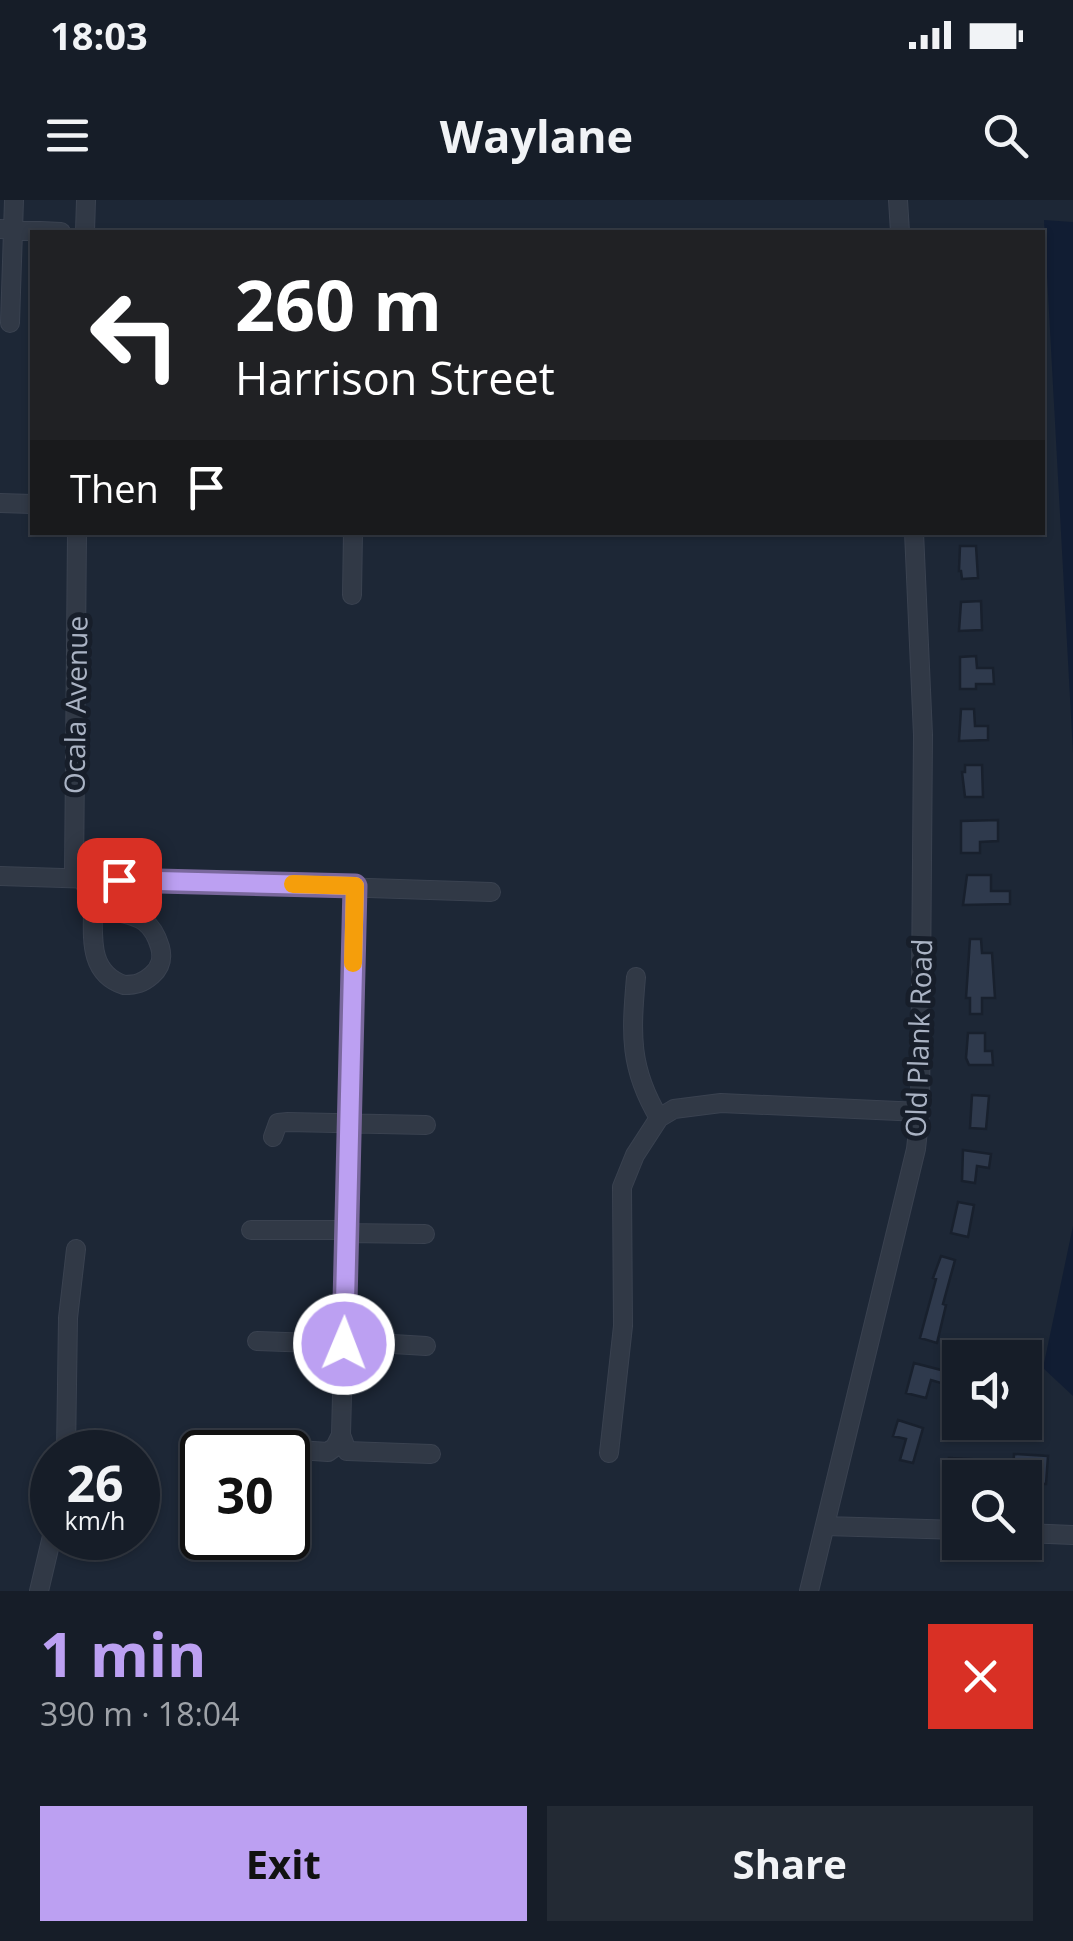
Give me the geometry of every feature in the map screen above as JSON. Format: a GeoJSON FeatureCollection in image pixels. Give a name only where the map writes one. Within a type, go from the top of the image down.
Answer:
{"type":"FeatureCollection","features":[{"type":"Feature","properties":{"kind":"street"},"geometry":{"type":"LineString","coordinates":[[10,323],[6,230],[14,200]]}},
{"type":"Feature","properties":{"kind":"street"},"geometry":{"type":"LineString","coordinates":[[85,230],[86,200]]}},
{"type":"Feature","properties":{"kind":"street"},"geometry":{"type":"LineString","coordinates":[[898,200],[900,230]]}},
{"type":"Feature","properties":{"kind":"street"},"geometry":{"type":"LineString","coordinates":[[0,502],[30,504]]}},
{"type":"Feature","properties":{"kind":"street","name":"Ocala Avenue"},"geometry":{"type":"LineString","coordinates":[[77,535],[78,878]]}},
{"type":"Feature","properties":{"kind":"street"},"geometry":{"type":"LineString","coordinates":[[352,595],[353,535]]}},
{"type":"Feature","properties":{"kind":"street","name":"Old Plank Road"},"geometry":{"type":"LineString","coordinates":[[809,1591],[916,1149],[920,1112],[924,735],[914,535]]}},
{"type":"Feature","properties":{"kind":"street"},"geometry":{"type":"LineString","coordinates":[[0,876],[491,892]]}},
{"type":"Feature","properties":{"kind":"street"},"geometry":{"type":"LineString","coordinates":[[78,878],[93,898],[106,907],[141,917],[156,933],[162,954],[158,970],[145,981],[124,985],[104,974],[93,950],[93,898]]}},
{"type":"Feature","properties":{"kind":"street"},"geometry":{"type":"LineString","coordinates":[[355,886],[341,1435],[347,1451],[432,1454]]}},
{"type":"Feature","properties":{"kind":"street"},"geometry":{"type":"LineString","coordinates":[[636,977],[633,1049],[642,1089],[659,1118]]}},
{"type":"Feature","properties":{"kind":"street"},"geometry":{"type":"LineString","coordinates":[[609,1453],[623,1326],[622,1186],[635,1155],[659,1118],[674,1109],[721,1102],[920,1112]]}},
{"type":"Feature","properties":{"kind":"street"},"geometry":{"type":"LineString","coordinates":[[273,1137],[278,1123],[426,1126]]}},
{"type":"Feature","properties":{"kind":"street"},"geometry":{"type":"LineString","coordinates":[[251,1230],[424,1234]]}},
{"type":"Feature","properties":{"kind":"street"},"geometry":{"type":"LineString","coordinates":[[66,1430],[68,1318],[76,1249]]}},
{"type":"Feature","properties":{"kind":"street"},"geometry":{"type":"LineString","coordinates":[[257,1341],[426,1346]]}},
{"type":"Feature","properties":{"kind":"street"},"geometry":{"type":"LineString","coordinates":[[310,1451],[328,1452],[335,1448],[341,1435]]}},
{"type":"Feature","properties":{"kind":"street"},"geometry":{"type":"LineString","coordinates":[[825,1526],[942,1529]]}},
{"type":"Feature","properties":{"kind":"street"},"geometry":{"type":"LineString","coordinates":[[1042,1533],[1073,1534]]}},
{"type":"Feature","properties":{"kind":"street"},"geometry":{"type":"LineString","coordinates":[[39,1591],[46,1560]]}},
{"type":"Feature","properties":{"kind":"water"},"geometry":{"type":"Polygon","coordinates":[[[1044,220],[1073,222],[1073,753],[1045,230],[1044,220]]]}},
{"type":"Feature","properties":{"kind":"water"},"geometry":{"type":"Polygon","coordinates":[[[1073,1226],[1073,1396],[1043,1368],[1073,1226]]]}},
{"type":"Feature","properties":{"kind":"building"},"geometry":{"type":"Polygon","coordinates":[[[960,546],[976,546],[978,578],[962,579],[960,546]]]}},
{"type":"Feature","properties":{"kind":"building"},"geometry":{"type":"Polygon","coordinates":[[[981,601],[982,630],[959,631],[961,602],[981,601]]]}},
{"type":"Feature","properties":{"kind":"building"},"geometry":{"type":"Polygon","coordinates":[[[976,656],[977,668],[993,668],[994,684],[960,689],[960,657],[976,656]]]}},
{"type":"Feature","properties":{"kind":"building"},"geometry":{"type":"Polygon","coordinates":[[[961,709],[974,709],[975,726],[988,726],[988,740],[959,741],[961,709]]]}},
{"type":"Feature","properties":{"kind":"building"},"geometry":{"type":"Polygon","coordinates":[[[965,765],[982,765],[983,797],[965,797],[965,765]]]}},
{"type":"Feature","properties":{"kind":"building"},"geometry":{"type":"Polygon","coordinates":[[[998,820],[998,841],[980,842],[980,853],[961,853],[961,821],[998,820]]]}},
{"type":"Feature","properties":{"kind":"building"},"geometry":{"type":"Polygon","coordinates":[[[967,875],[991,875],[991,891],[1010,891],[1010,904],[963,905],[967,875]]]}},
{"type":"Feature","properties":{"kind":"building"},"geometry":{"type":"Polygon","coordinates":[[[970,939],[981,939],[982,953],[992,953],[995,998],[982,998],[982,1014],[970,1014],[970,998],[966,998],[970,939]]]}},
{"type":"Feature","properties":{"kind":"building"},"geometry":{"type":"Polygon","coordinates":[[[968,1033],[985,1033],[985,1051],[992,1051],[993,1065],[969,1065],[968,1033]]]}},
{"type":"Feature","properties":{"kind":"building"},"geometry":{"type":"Polygon","coordinates":[[[972,1095],[989,1096],[986,1129],[970,1128],[972,1095]]]}},
{"type":"Feature","properties":{"kind":"building"},"geometry":{"type":"Polygon","coordinates":[[[963,1150],[991,1154],[989,1168],[977,1166],[975,1183],[962,1181],[963,1150]]]}},
{"type":"Feature","properties":{"kind":"building"},"geometry":{"type":"Polygon","coordinates":[[[958,1202],[974,1205],[968,1237],[951,1233],[958,1202]]]}},
{"type":"Feature","properties":{"kind":"building"},"geometry":{"type":"Polygon","coordinates":[[[941,1256],[955,1260],[937,1343],[920,1338],[941,1256]]]}},
{"type":"Feature","properties":{"kind":"building"},"geometry":{"type":"Polygon","coordinates":[[[914,1363],[942,1370],[941,1383],[931,1380],[926,1398],[906,1393],[914,1363]]]}},
{"type":"Feature","properties":{"kind":"building"},"geometry":{"type":"Polygon","coordinates":[[[898,1420],[923,1428],[913,1463],[900,1460],[906,1439],[893,1436],[898,1420]]]}},
{"type":"Feature","properties":{"kind":"building"},"geometry":{"type":"Polygon","coordinates":[[[1014,1454],[1048,1456],[1046,1484],[1042,1484],[1042,1460],[1014,1460],[1014,1454]]]}},
{"type":"Feature","properties":{"kind":"slow traffic"},"geometry":{"type":"LineString","coordinates":[[293,884],[355,886],[353,963]]}},
{"type":"Feature","properties":{"kind":"route"},"geometry":{"type":"LineString","coordinates":[[119,880],[355,886],[344,1344]]}}]}
